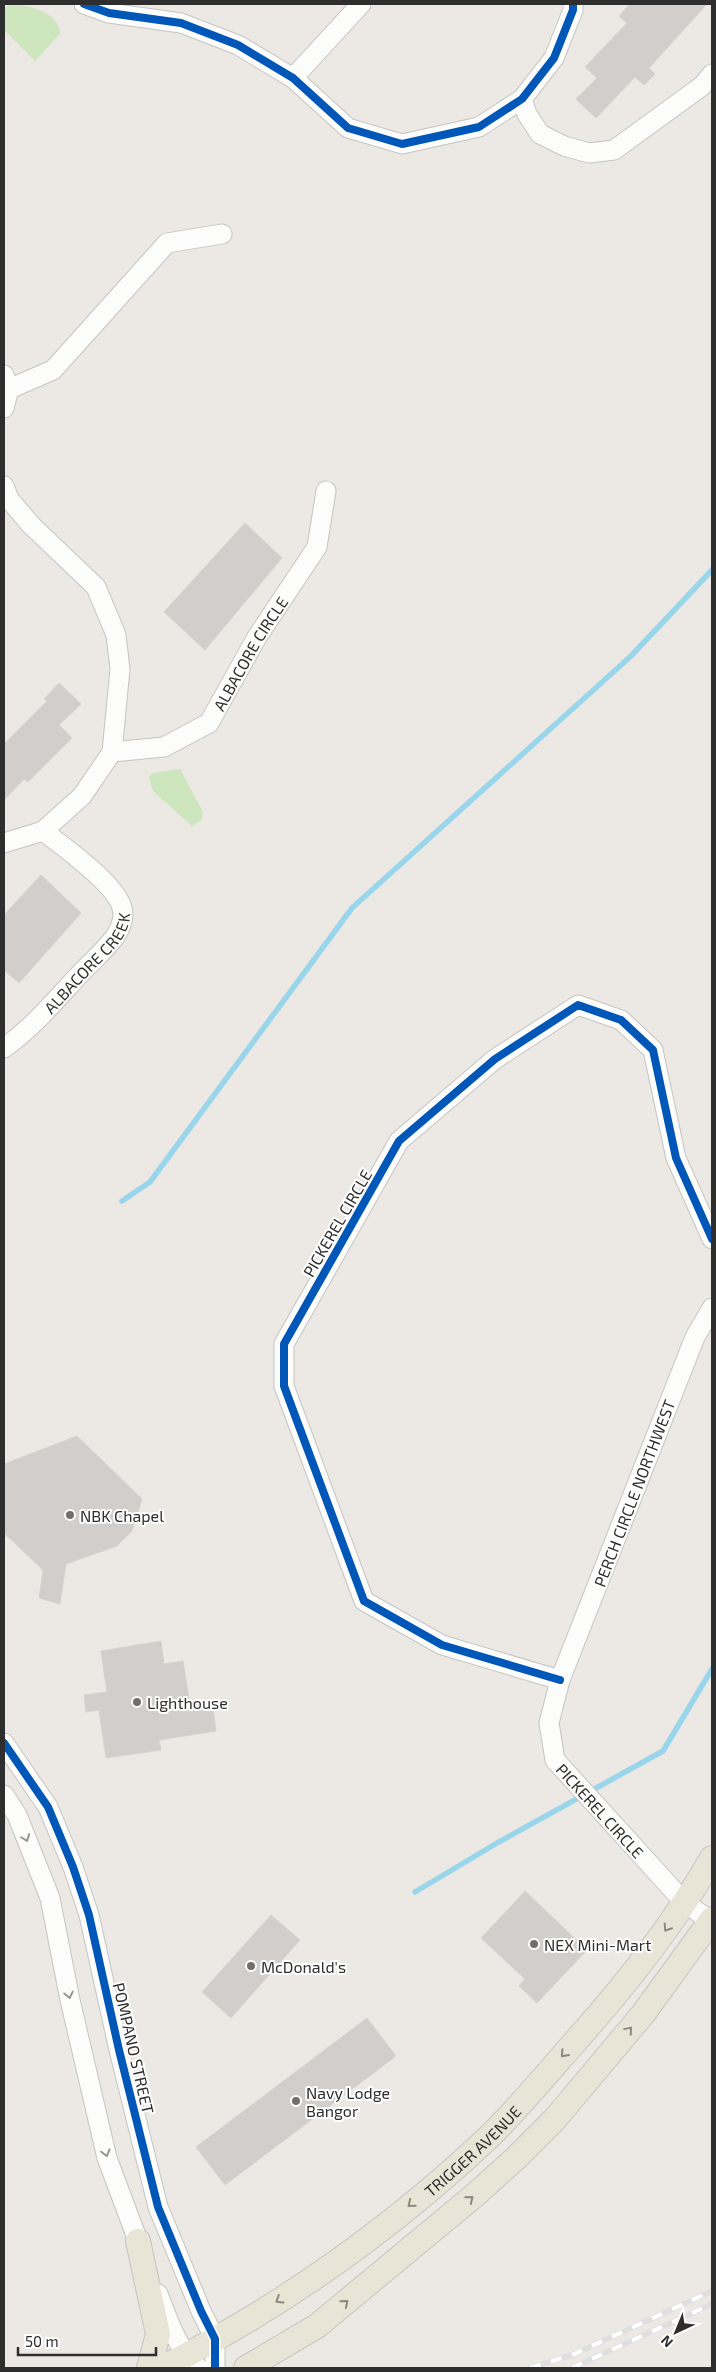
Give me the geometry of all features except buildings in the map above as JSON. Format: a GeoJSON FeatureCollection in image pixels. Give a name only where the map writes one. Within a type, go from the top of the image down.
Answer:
{"type":"FeatureCollection","features":[{"type":"Feature","properties":{"kind":"main road","name":"TRIGGER AVENUE"},"geometry":{"type":"LineString","coordinates":[[162,2368],[192,2362],[215,2339],[293,2292],[359,2246],[444,2178],[492,2133],[626,1984],[684,1902],[712,1858]]}},
{"type":"Feature","properties":{"kind":"main road"},"geometry":{"type":"LineString","coordinates":[[246,2368],[317,2326],[475,2195],[516,2158],[555,2119],[642,2014],[712,1921]]}},
{"type":"Feature","properties":{"kind":"main road"},"geometry":{"type":"LineString","coordinates":[[138,2241],[158,2334],[149,2368]]}},
{"type":"Feature","properties":{"kind":"street"},"geometry":{"type":"LineString","coordinates":[[84,4],[109,13],[181,23],[238,45],[293,78],[348,128],[402,144],[479,127],[522,99],[554,58],[573,10],[573,4]]}},
{"type":"Feature","properties":{"kind":"street"},"geometry":{"type":"LineString","coordinates":[[293,78],[361,4]]}},
{"type":"Feature","properties":{"kind":"street"},"geometry":{"type":"LineString","coordinates":[[522,99],[527,114],[540,134],[564,146],[589,153],[614,150],[702,86],[712,74]]}},
{"type":"Feature","properties":{"kind":"street"},"geometry":{"type":"LineString","coordinates":[[4,408],[7,382],[52,370],[167,243],[222,234]]}},
{"type":"Feature","properties":{"kind":"street"},"geometry":{"type":"LineString","coordinates":[[4,486],[10,499],[31,525],[96,587],[116,635],[120,669],[112,752],[82,796],[43,831],[4,843]]}},
{"type":"Feature","properties":{"kind":"street","name":"ALBACORE CIRCLE"},"geometry":{"type":"LineString","coordinates":[[112,752],[164,747],[209,723],[257,637],[317,547],[326,491]]}},
{"type":"Feature","properties":{"kind":"street","name":"ALBACORE CREEK"},"geometry":{"type":"LineString","coordinates":[[4,1048],[40,1017],[102,951],[115,936],[123,919],[122,908],[117,897],[104,882],[43,831]]}},
{"type":"Feature","properties":{"kind":"street","name":"PICKEREL CIRCLE"},"geometry":{"type":"LineString","coordinates":[[712,1239],[676,1158],[653,1050],[621,1020],[578,1005],[495,1059],[399,1141],[284,1344],[284,1386],[364,1602],[442,1646],[560,1680],[549,1723],[555,1760],[684,1902],[712,1921]]}},
{"type":"Feature","properties":{"kind":"street","name":"PERCH CIRCLE NORTHWEST"},"geometry":{"type":"LineString","coordinates":[[560,1680],[695,1337],[712,1308]]}},
{"type":"Feature","properties":{"kind":"street","name":"POMPANO STREET"},"geometry":{"type":"LineString","coordinates":[[4,1743],[48,1808],[73,1867],[89,1915],[119,2050],[158,2207],[201,2311],[215,2339],[215,2368]]}},
{"type":"Feature","properties":{"kind":"street"},"geometry":{"type":"LineString","coordinates":[[4,1796],[17,1815],[50,1898],[70,2000],[107,2158],[168,2321],[192,2362]]}},
{"type":"Feature","properties":{"kind":"green space"},"geometry":{"type":"Polygon","coordinates":[[[9,4],[41,11],[59,26],[60,34],[35,61],[4,30],[4,9],[9,4]]]}},
{"type":"Feature","properties":{"kind":"green space"},"geometry":{"type":"Polygon","coordinates":[[[180,769],[203,812],[202,819],[192,826],[153,791],[149,777],[153,773],[180,769]]]}},
{"type":"Feature","properties":{"kind":"waterway"},"geometry":{"type":"LineString","coordinates":[[122,1201],[150,1182],[352,908],[631,656],[712,570]]}},
{"type":"Feature","properties":{"kind":"waterway"},"geometry":{"type":"LineString","coordinates":[[415,1892],[497,1843],[663,1751],[712,1669]]}},
{"type":"Feature","properties":{"kind":"railway"},"geometry":{"type":"LineString","coordinates":[[530,2368],[572,2355],[712,2291]]}},
{"type":"Feature","properties":{"kind":"railway"},"geometry":{"type":"LineString","coordinates":[[572,2368],[712,2304]]}},
{"type":"Feature","properties":{"kind":"cycle path"},"geometry":{"type":"LineString","coordinates":[[84,4],[109,13],[181,23],[238,45],[293,78],[348,128],[402,144],[479,127],[522,99],[554,58],[573,10],[573,4]]}},
{"type":"Feature","properties":{"kind":"cycle path"},"geometry":{"type":"LineString","coordinates":[[560,1680],[442,1645],[364,1601],[284,1386],[284,1344],[399,1141],[495,1059],[578,1005],[621,1020],[653,1050],[676,1158],[712,1239]]}},
{"type":"Feature","properties":{"kind":"cycle path"},"geometry":{"type":"LineString","coordinates":[[4,1743],[48,1807],[73,1867],[89,1915],[119,2050],[158,2207],[201,2311],[215,2339],[215,2368]]}},
{"type":"Feature","properties":{"kind":"place","name":"NBK Chapel"},"geometry":{"type":"Point","coordinates":[70,1515]}},
{"type":"Feature","properties":{"kind":"place","name":"Lighthouse"},"geometry":{"type":"Point","coordinates":[137,1702]}},
{"type":"Feature","properties":{"kind":"place","name":"NEX Mini-Mart"},"geometry":{"type":"Point","coordinates":[534,1944]}},
{"type":"Feature","properties":{"kind":"place","name":"McDonald's"},"geometry":{"type":"Point","coordinates":[251,1966]}},
{"type":"Feature","properties":{"kind":"place","name":"Navy Lodge Bangor"},"geometry":{"type":"Point","coordinates":[296,2101]}}]}
